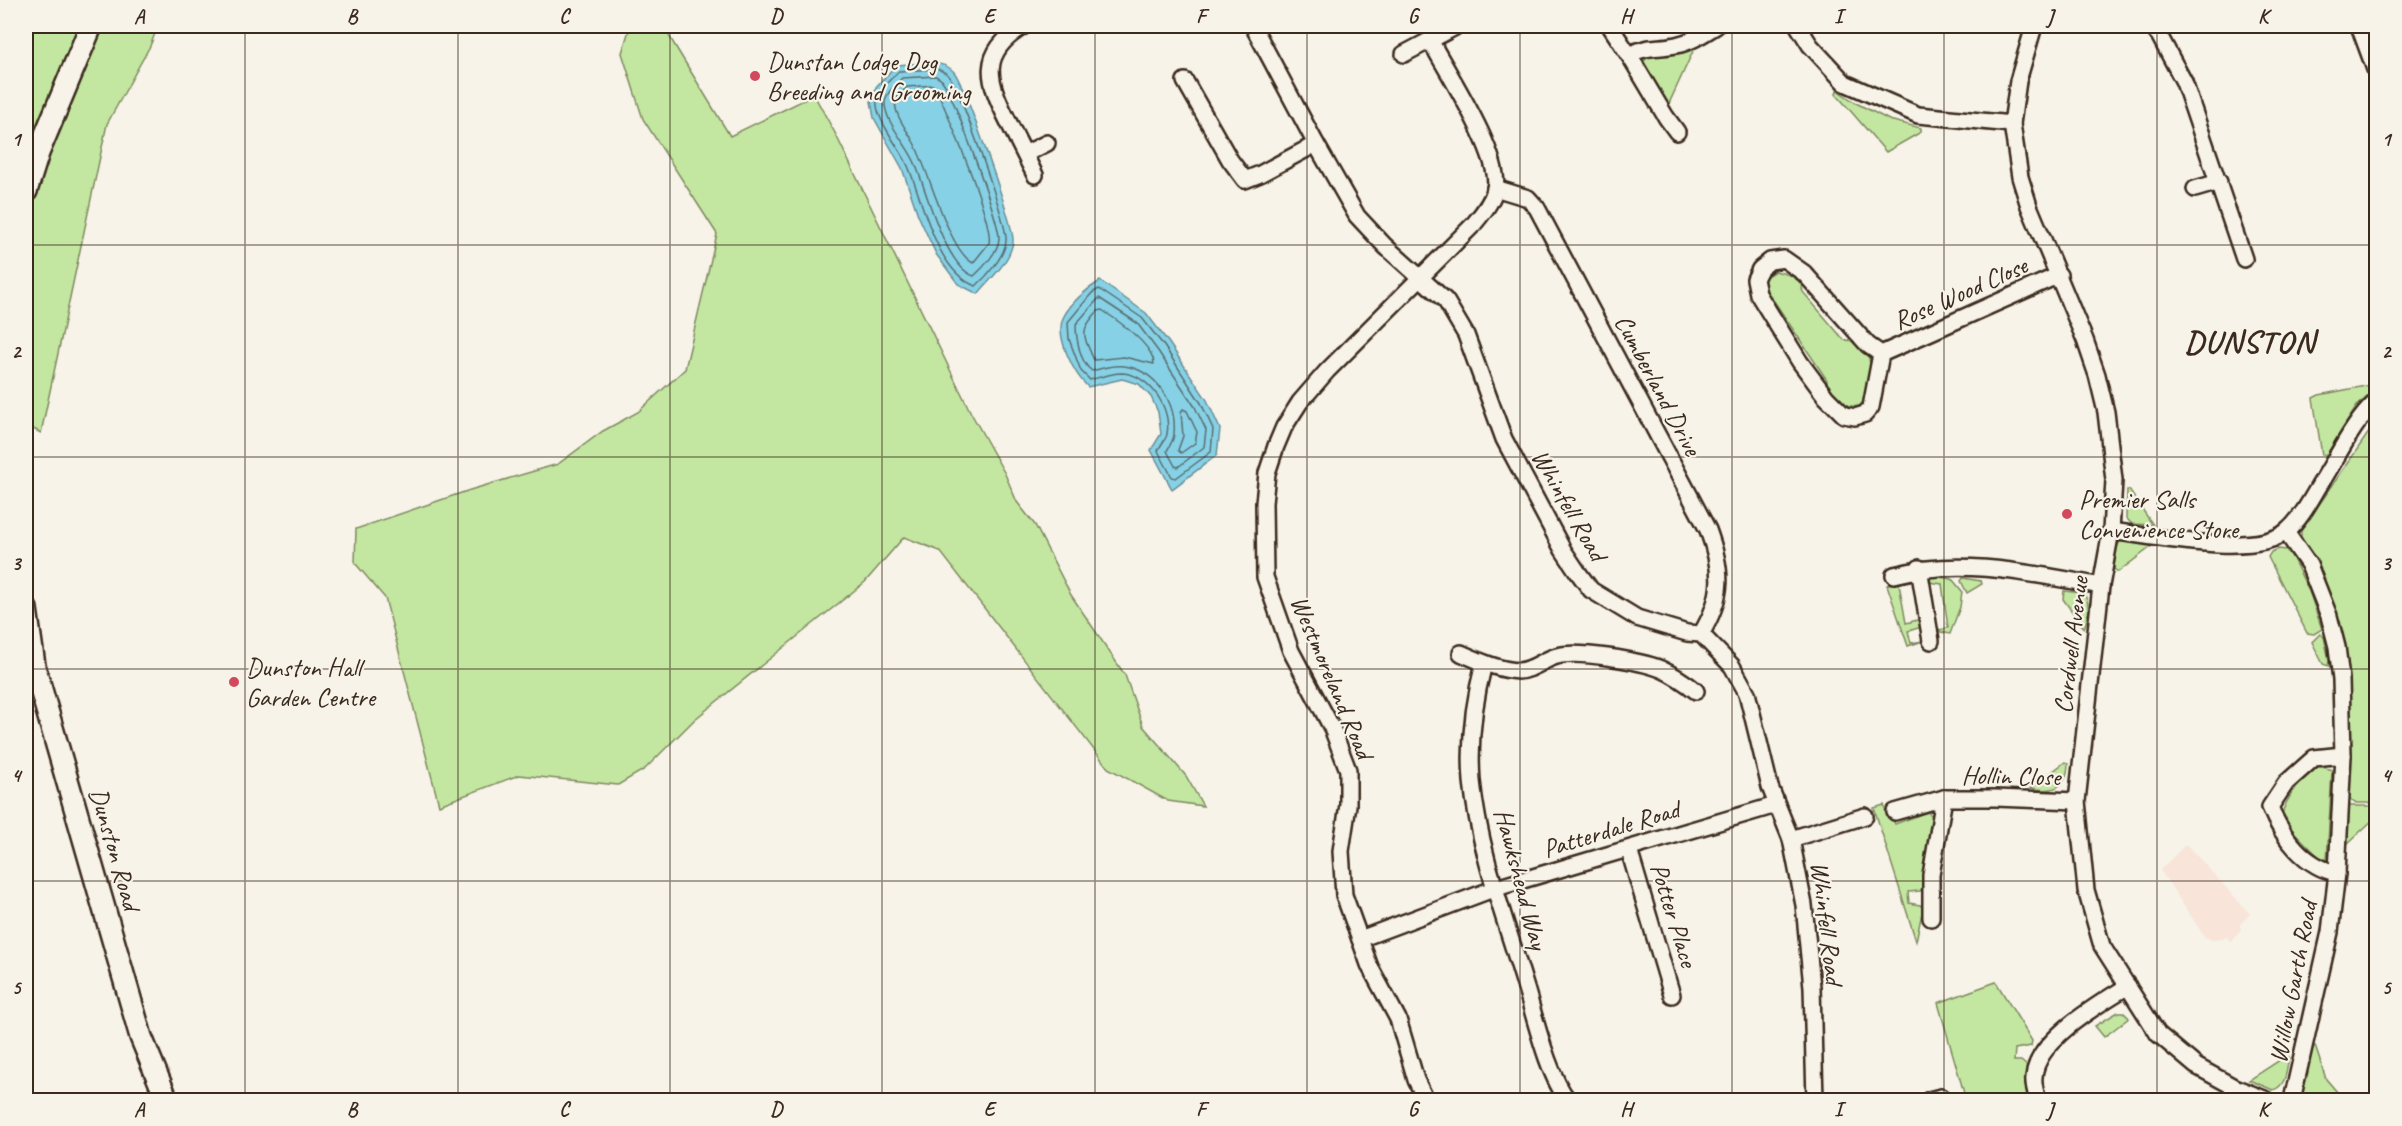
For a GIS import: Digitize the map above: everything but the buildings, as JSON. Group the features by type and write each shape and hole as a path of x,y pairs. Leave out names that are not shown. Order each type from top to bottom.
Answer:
{"main road":[{"path":"26,191 39,153 91,26"},
{"name":"Dunston Road","path":"26,609 26,624 34,665 141,1037 167,1101"}],"street":[{"path":"1024,26 1002,43 993,57 991,71 993,90 1035,176"},
{"name":"Whinfell Road","path":"1253,26 1357,216 1385,246 1446,301 1466,336 1504,439 1563,550 1591,590 1637,618 1687,633 1701,634 1732,666 1747,693 1776,805 1791,839 1804,906 1810,964 1815,1101"},
{"path":"1610,26 1677,132"},
{"path":"1629,55 1642,48 1678,45 1716,26"},
{"path":"1798,26 1810,45 1845,83 1918,115 2012,124"},
{"name":"Cordwell Avenue","path":"2034,26 2018,81 2012,124 2020,177 2029,206 2085,340 2106,412 2114,480 2110,531 2101,586 2077,801 2086,890 2102,946 2158,1034 2196,1066 2234,1087 2267,1101"},
{"path":"2151,26 2159,34 2184,82 2244,259"},
{"path":"2359,26 2376,72"},
{"path":"1404,54 1455,27"},
{"path":"1430,40 1489,150 1495,188"},
{"path":"1185,81 1230,160 1245,180 1316,144"},
{"path":"1025,154 1047,143"},
{"path":"2195,189 2219,182"},
{"name":"Westmoreland Road","path":"1426,1101 1416,1080 1398,1018 1370,966 1344,895 1341,851 1348,805 1348,771 1332,728 1290,651 1265,577 1264,502 1267,473 1276,446 1284,427 1300,402 1473,225 1491,200 1495,188"},
{"name":"Cumberland Drive","path":"1495,188 1528,198 1537,208 1708,530 1716,553 1718,586 1714,613 1701,634"},
{"name":"Rose Wood Close","path":"1784,259 1804,273 1868,345 1881,354 1871,407 1865,414 1854,417 1844,415 1826,397 1800,362 1758,294 1755,279 1760,269 1770,261 1784,259"},
{"name":"Rose Wood Close","path":"1881,354 2059,275"},
{"path":"2110,531 2193,542 2237,545 2261,543 2286,532 2307,505 2348,439 2376,402"},
{"name":"Willow Garth Road","path":"2286,532 2309,565 2329,616 2337,647 2341,679 2343,755 2337,873 2329,941 2292,1101"},
{"path":"1894,575 1919,568 1947,566 1991,568 2101,586"},
{"path":"1919,568 1931,641"},
{"path":"1461,653 1484,663 1521,671 1557,655 1613,658 1659,669 1685,681 1696,691"},
{"name":"Hawkshead Way","path":"1484,663 1475,697 1472,780 1482,840 1554,1076 1568,1101"},
{"name":"Willow Garth Road","path":"2337,873 2322,870 2300,853 2279,828 2270,807 2286,783 2314,759 2343,755"},
{"name":"Hollin Close","path":"1895,812 1944,798 2077,801"},
{"name":"Hollin Close","path":"1931,918 1931,875 1944,798"},
{"name":"Patterdale Road","path":"1360,939 1497,888 1776,805"},
{"path":"1791,839 1865,816"},
{"name":"Potter Place","path":"1629,849 1672,995"},
{"path":"2037,1101 2033,1077 2045,1047 2088,1010 2128,986"}],"shaded area":[{"path":"2186,844 2250,914 2240,924 2241,929 2231,942 2227,937 2212,940 2205,937 2160,870"}],"green space":[{"path":"26,26 86,26 48,115 26,150"},
{"path":"104,26 158,26 150,46 107,124 41,433 26,425 26,224 50,138"},
{"path":"663,26 730,136 814,95 835,133 971,413 1005,474 1017,502 1035,525 1071,595 1125,675 1143,726 1186,776 1203,806 1168,801 1108,768 940,551 904,537 865,582 695,719 645,769 618,785 519,775 439,805 385,598 355,563 356,529 470,490 558,464 603,431 638,412 685,369 717,234 643,119 622,53 629,30"},
{"path":"1694,49 1666,110 1642,65 1650,56 1657,53"},
{"path":"1837,90 1889,120 1921,128 1921,132 1886,152 1836,94"},
{"path":"1775,271 1790,275 1801,283 1803,292 1844,340 1855,341 1867,354 1870,381 1868,395 1863,404 1843,405 1826,388 1827,380 1765,291 1765,277"},
{"path":"2376,384 2376,389 2357,406 2327,454 2322,455 2313,398"},
{"path":"2376,422 2376,803 2355,803 2348,798 2348,698 2301,531"},
{"path":"2127,490 2153,525 2132,524 2126,518"},
{"path":"2122,540 2150,543 2151,547 2118,572 2114,569 2115,557"},
{"path":"2279,549 2286,550 2291,555 2309,591 2322,629 2314,634 2307,633 2268,557 2271,552"},
{"path":"1932,576 1952,579 1962,591 1960,607 1950,634 1936,631 1948,628 1942,584 1929,582 1928,579"},
{"path":"1963,578 1981,581 1982,584 1967,593 1961,581"},
{"path":"1897,580 1907,580 1899,584 1906,623 1921,619 1922,627 1908,631 1911,643 1923,641 1908,646 1887,585"},
{"path":"2064,591 2083,593 2086,597 2088,610 2084,628 2063,599"},
{"path":"2320,634 2324,637 2329,660 2328,666 2323,664 2312,642"},
{"path":"2065,762 2068,764 2065,779 2057,787 2046,790 2031,788"},
{"path":"2319,766 2332,770 2327,860 2324,862 2285,823 2282,815 2296,787"},
{"path":"1884,805 1887,816 1891,815 1895,824 1927,812 1934,817 1924,885 1920,891 1908,892 1909,903 1920,905 1923,908 1916,941 1874,808"},
{"path":"2348,806 2376,806 2376,817 2346,845"},
{"path":"1996,982 2032,1041 2031,1046 2015,1049 2014,1061 2021,1061 2027,1066 2025,1083 2029,1100 1966,1100 1938,1003"},
{"path":"2118,1012 2123,1012 2129,1018 2104,1037 2095,1026"},
{"path":"2315,1046 2326,1079 2344,1100 2307,1100 2303,1098 2302,1089 2312,1047"},
{"path":"2286,1056 2289,1057 2285,1077 2278,1088 2273,1090 2249,1080"}],"water":[{"path":"924,63 944,65 954,72 968,101 988,155 1011,230 1013,241 1008,256 978,294 958,284 936,254 918,215 902,168 874,118 871,101 876,87 896,65"},
{"path":"1100,281 1146,313 1207,400 1220,429 1217,455 1172,489 1151,450 1161,434 1158,412 1151,397 1139,384 1122,379 1088,387 1067,355 1061,326 1063,318 1079,297"}],"place":[{"name":"Dunstan Lodge Dog Breeding and Grooming","path":"755,76"},
{"name":"Premier Salls Convenience Store","path":"2067,514"},
{"name":"Dunston Hall Garden Centre","path":"234,682"}],"district":[{"name":"DUNSTON","path":"2250,341"}]}
